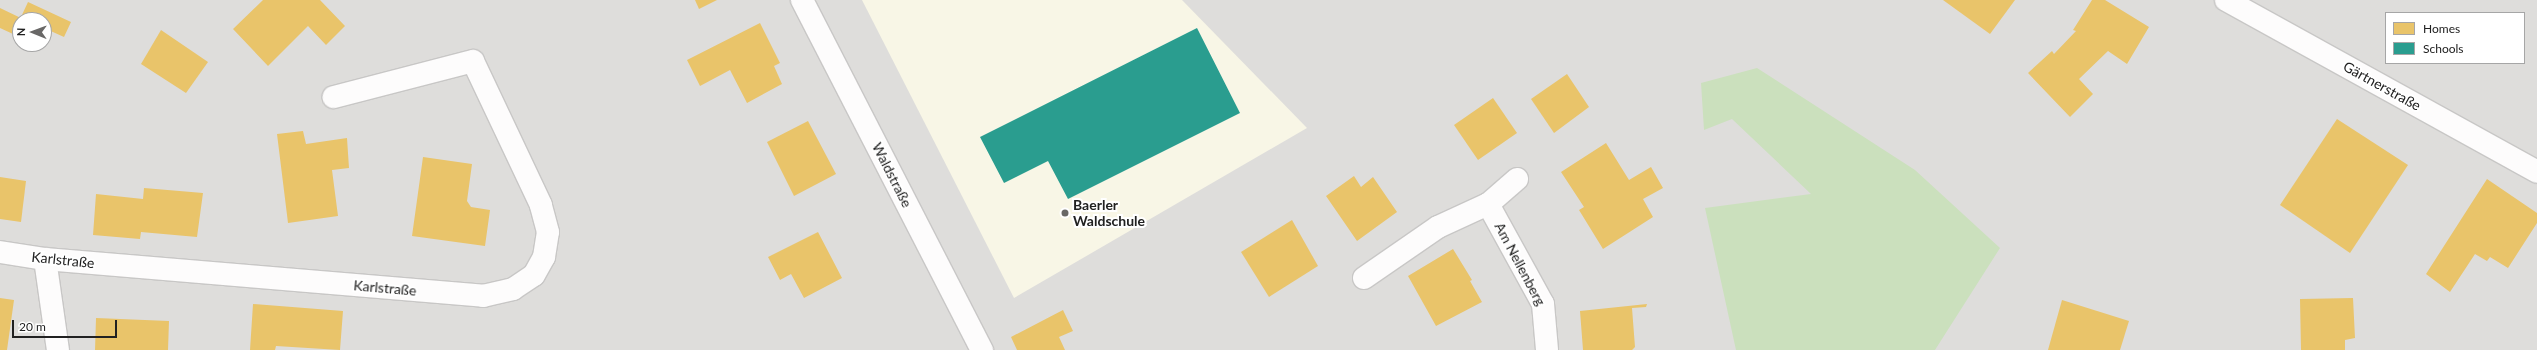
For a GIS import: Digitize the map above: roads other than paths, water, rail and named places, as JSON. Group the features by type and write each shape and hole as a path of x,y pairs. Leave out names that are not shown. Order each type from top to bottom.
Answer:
{"street":[{"name":"Waldstraße","path":"802,0 982,350"},
{"name":"Gärtnerstraße","path":"2226,0 2537,172"},
{"name":"Karlstraße","path":"0,252 45,259 482,296 513,288 534,275 544,257 548,232 541,204 528,173 473,61 334,97"},
{"path":"1364,278 1438,228 1488,204 1518,179"},
{"name":"Am Nellenberg","path":"1488,204 1543,304 1547,350"},
{"path":"45,259 58,350"}],"place":[{"name":"Baerler Waldschule","path":"1065,213"}]}
